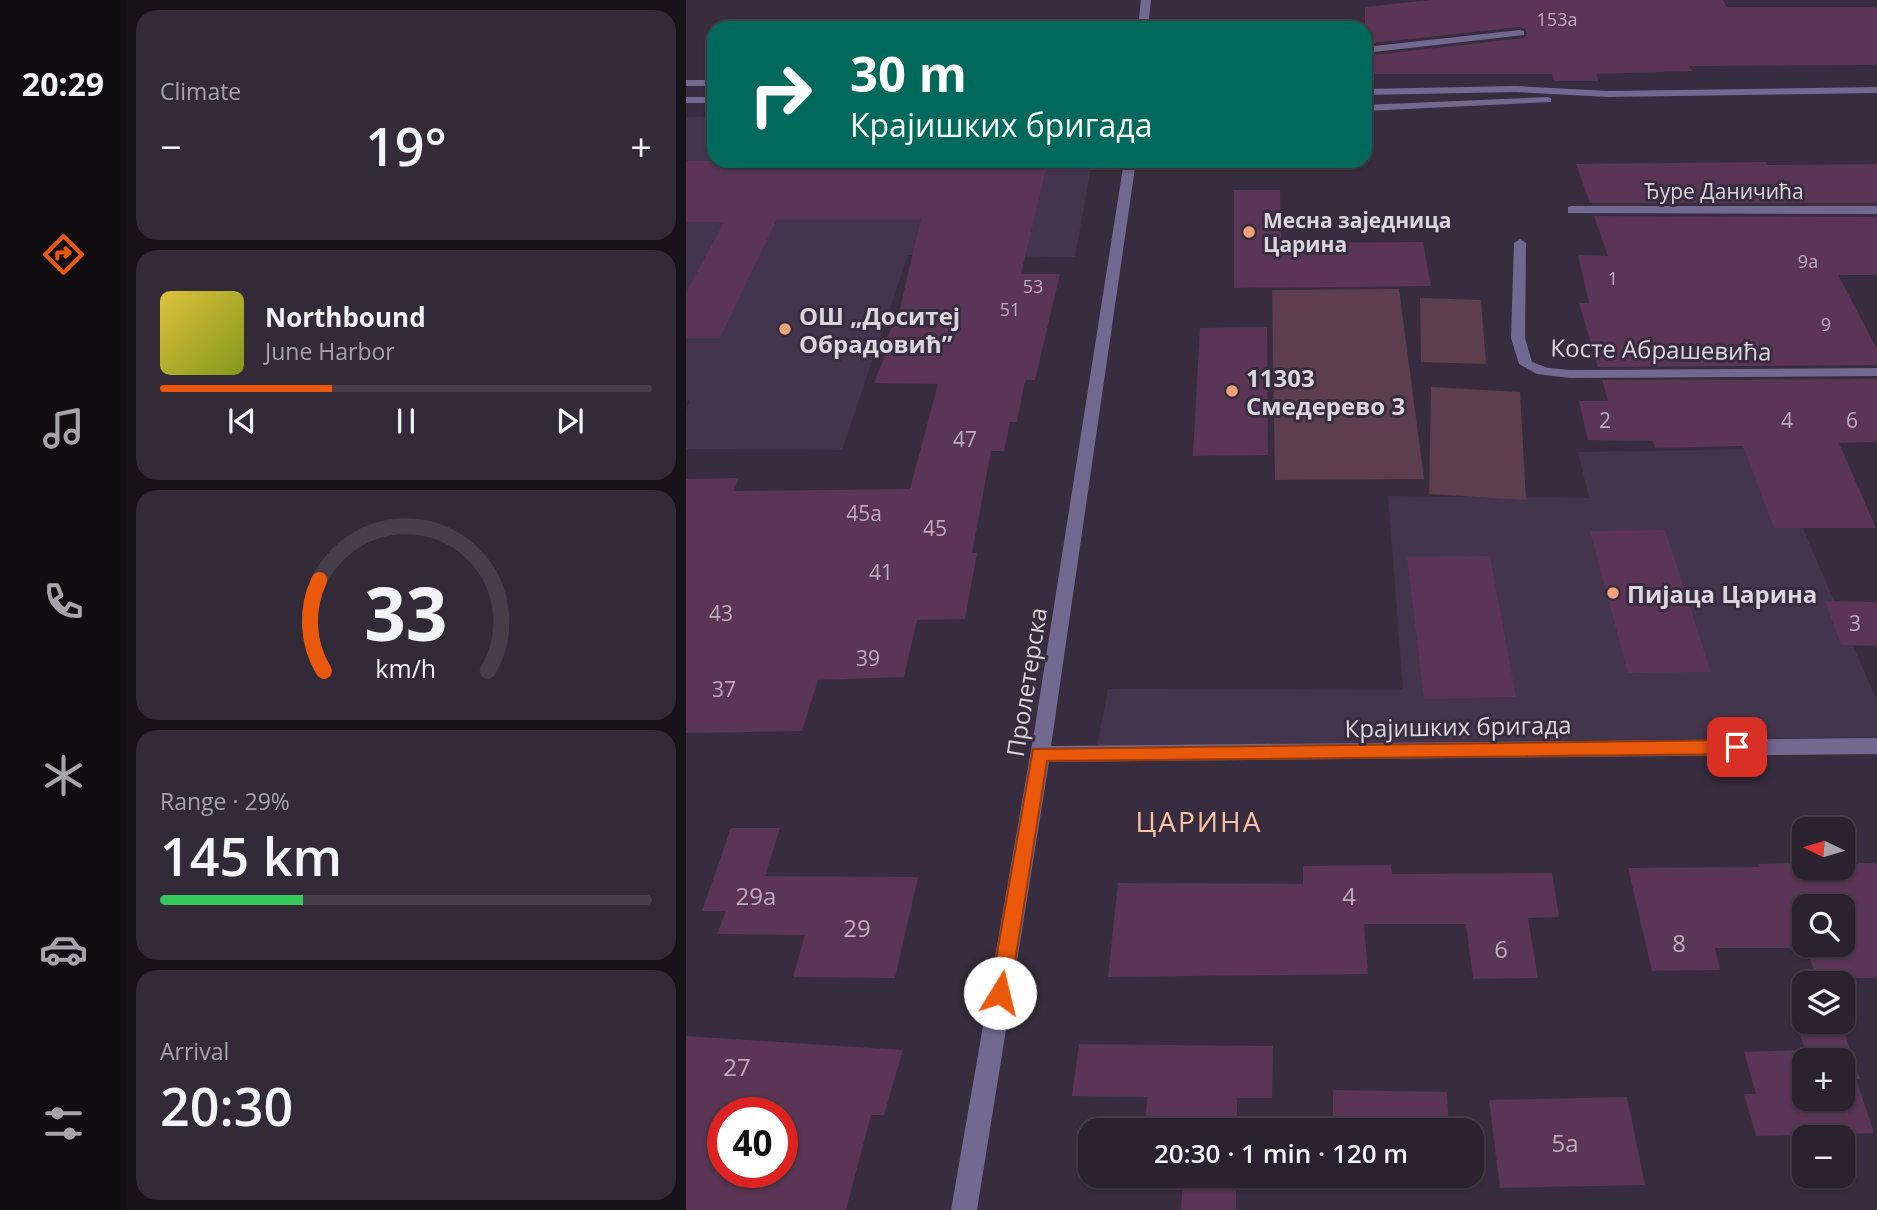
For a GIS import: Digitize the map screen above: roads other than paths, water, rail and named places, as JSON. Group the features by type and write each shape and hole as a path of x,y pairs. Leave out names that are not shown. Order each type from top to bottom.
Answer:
{"street":[{"path":"1144,21 1146,0"},
{"path":"1372,49 1520,33"},
{"path":"686,83 707,83"},
{"path":"1372,92 1516,89 1608,93 1877,90"},
{"path":"1372,108 1453,105 1608,93"},
{"path":"686,100 707,100"},
{"name":"Пролетерска","path":"964,1210 1040,754 1129,168"},
{"name":"Ђуре Даничића","path":"1572,210 1877,210"},
{"name":"Косте Абрашевића","path":"1520,243 1518,338 1526,364 1537,370 1550,374 1877,372"},
{"name":"Крајишких бригада","path":"1040,754 1877,746"}],"place":[{"name":"Месна заједница Царина","path":"1249,232"},
{"name":"ОШ „Доситеј Обрадовић”","path":"785,329"},
{"name":"11303 Смедерево 3","path":"1232,391"},
{"name":"Пијаца Царина","path":"1613,593"}],"district":[{"name":"ЦАРИНА","path":"1199,821"}]}
